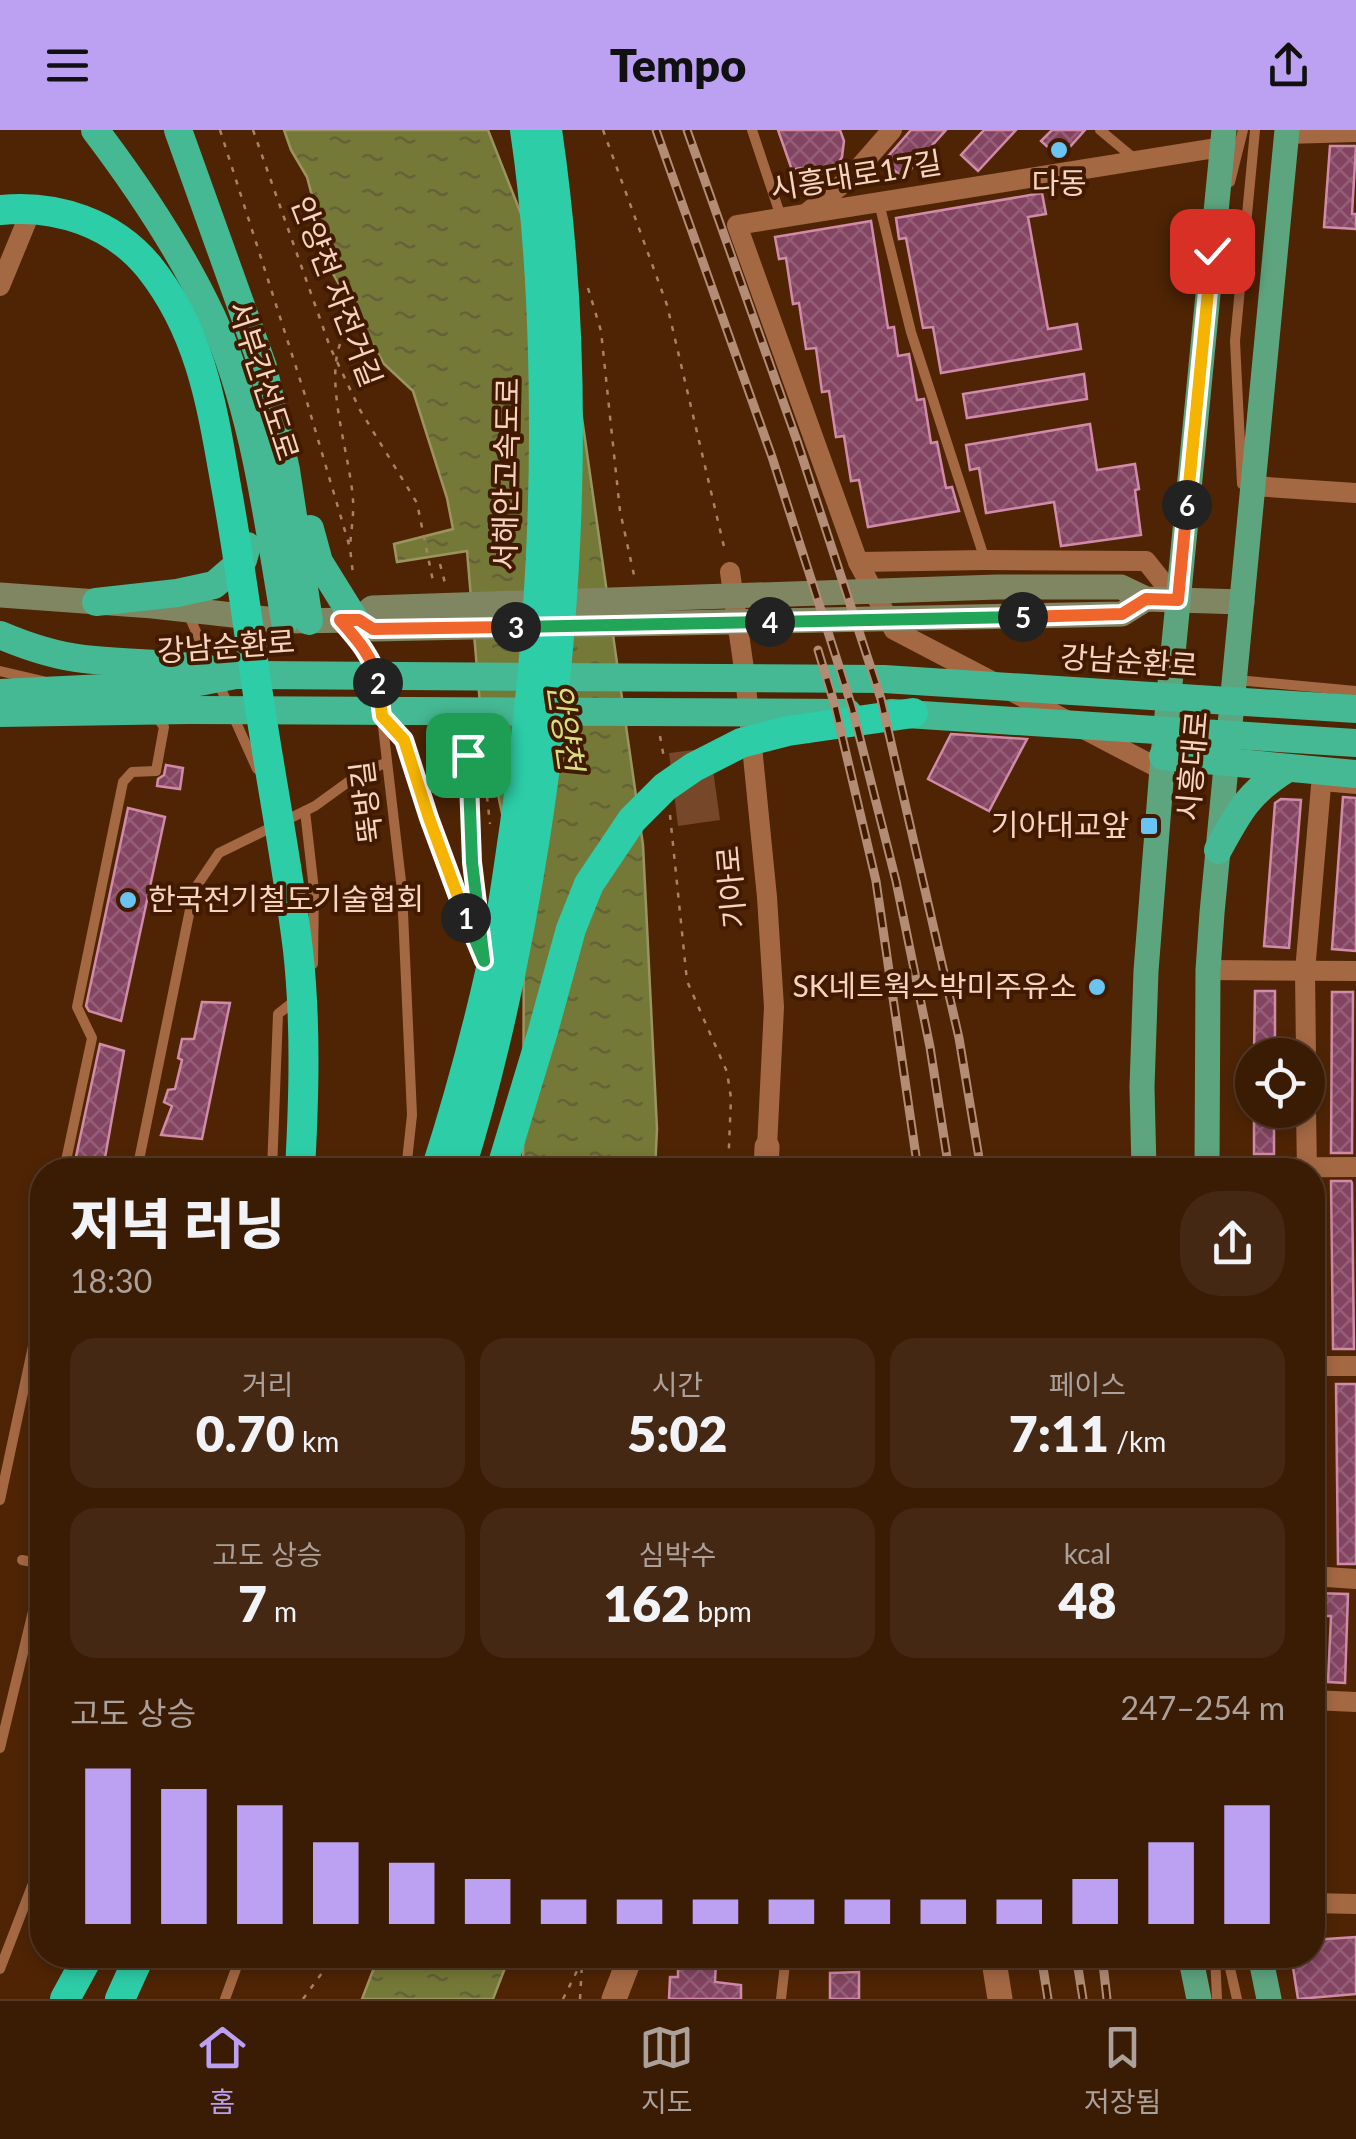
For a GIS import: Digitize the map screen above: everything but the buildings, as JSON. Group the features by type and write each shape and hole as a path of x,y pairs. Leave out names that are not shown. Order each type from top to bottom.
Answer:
{"highway":[{"name":"서부간선도로","path":"95,130 146,202 213,318 273,470"},
{"name":"서부간선도로","path":"178,130 262,367 296,621"},
{"name":"서해안고속도로","path":"440,1158 491,970 526,749 544,476 544,368 525,130"},
{"name":"서해안고속도로","path":"464,1158 512,977 558,660 568,473 566,366 562,260 547,130"},
{"path":"14,214 52,210 86,220 131,248 177,310 194,344 210,392 298,953 304,1044 300,1158"},
{"path":"96,602 214,585 242,560 273,470"},
{"path":"273,470 311,532 319,562 360,620"},
{"path":"0,635 81,658 184,665 236,674"},
{"name":"강남순환로","path":"0,692 188,684 236,674 884,679 1356,709"},
{"name":"강남순환로","path":"0,713 913,713 1356,743"},
{"path":"505,1158 571,929 588,884 632,820 694,767 741,743 788,731 913,713"},
{"path":"1166,719 1356,733"},
{"path":"1162,763 1226,762 1356,774"},
{"path":"1218,850 1240,808 1288,768"},
{"path":"62,1999 72,1968"},
{"path":"62,1999 80,1968"}],"main road":[{"name":"시흥대로","path":"1207,1158 1208,970 1286,132"},
{"name":"시흥대로","path":"1144,1158 1146,970 1162,763 1223,138"},
{"path":"360,620 997,587 1121,587 1146,599 1242,602"},
{"path":"0,595 296,621 998,618 1122,614 1146,599"},
{"path":"1193,1968 1199,1999"},
{"path":"1263,1968 1269,1999"}],"street":[{"path":"806,214 850,178 892,130"},
{"path":"1286,132 1356,132"},
{"name":"시흥대로17길","path":"737,225 1136,161 1223,138"},
{"path":"0,286 14,214"},
{"name":"시흥대로","path":"737,225 858,562 894,630 1162,763"},
{"path":"1253,486 1356,492"},
{"path":"858,562 1146,561 1178,600"},
{"name":"기아로","path":"730,572 767,896 774,1007 767,1158"},
{"path":"1306,1038 1305,971 1320,786"},
{"path":"1208,970 1356,971"},
{"path":"1306,1128 1307,1158"},
{"path":"1325,1168 1356,1167"},
{"path":"1325,1366 1356,1366"},
{"path":"1325,1577 1356,1579"},
{"path":"1325,1701 1356,1702"},
{"path":"1325,1903 1356,1904"},
{"path":"614,1999 626,1968"},
{"path":"995,1968 1000,1999"}],"lane":[{"path":"752,130 781,218"},
{"path":"1100,130 1136,161"},
{"path":"1212,251 1243,130"},
{"path":"1246,555 1234,341 1255,130"},
{"path":"880,203 911,332 985,560"},
{"path":"186,610 257,768 259,783"},
{"name":"뚝방길","path":"360,620 360,643 377,674 402,890 412,1115 407,1158"},
{"path":"0,671 137,702 155,713 164,727 156,770 132,772 123,782 76,1007 92,1038 67,1158"},
{"path":"1234,680 1356,691"},
{"path":"140,1158 194,890 219,853 256,830 304,811 355,777 387,762"},
{"path":"1320,786 1356,789"},
{"path":"272,1158 278,1014 312,987 314,890 304,811"},
{"path":"0,1500 30,1360"},
{"path":"22,1560 30,1562"},
{"path":"0,1748 30,1624"},
{"path":"0,1969 30,1891"},
{"path":"225,1999 237,1968"},
{"path":"781,1999 785,1968"},
{"path":"1215,1968 1216,1999"},
{"path":"1230,1968 1237,1999"}],"path":[{"path":"220,130 350,548 354,584"},
{"name":"안양천 자전거길","path":"254,130 336,358 360,410 417,503 434,584"},
{"path":"603,130 667,305 730,572"},
{"path":"340,344 336,358 338,404 354,501 350,548"},
{"path":"382,716 404,740 477,944"},
{"path":"467,738 472,862 479,909"},
{"path":"727,1072 731,1098 728,1158"},
{"path":"303,1999 326,1968"},
{"path":"563,1999 579,1968"},
{"path":"580,1999 582,1968"}],"shaded area":[{"path":"710,748 720,820 678,826 669,753"}],"water":[{"name":"안양천","path":"284,130 488,130 534,247 574,362 643,845 656,1158 523,1158 524,915 481,716 467,551 397,562 394,544 453,529 447,498 413,391 384,364 332,272 307,177"},
{"path":"374,1968 505,1968 493,1999 362,1999"}],"railway":[{"path":"656,130 772,457 852,707 896,881 930,1047 947,1158"},
{"path":"687,130 797,441 881,699 959,1038 979,1158"},
{"path":"818,650 876,881 916,1158"},
{"path":"1043,1968 1048,1999"},
{"path":"1078,1968 1083,1999"},
{"path":"1103,1968 1107,1999"}],"place":[{"name":"다동","path":"1059,150"},
{"name":"기아대교앞","path":"1149,826"},
{"name":"한국전기철도기술협회","path":"128,900"},
{"name":"SK네트웍스박미주유소","path":"1097,987"}],"route":[{"path":"468,755 472,862 484,961 429,818 404,740 382,716 377,674 360,643 340,620 359,620 373,629 998,618 1122,614 1146,599 1178,600 1212,251"}]}
